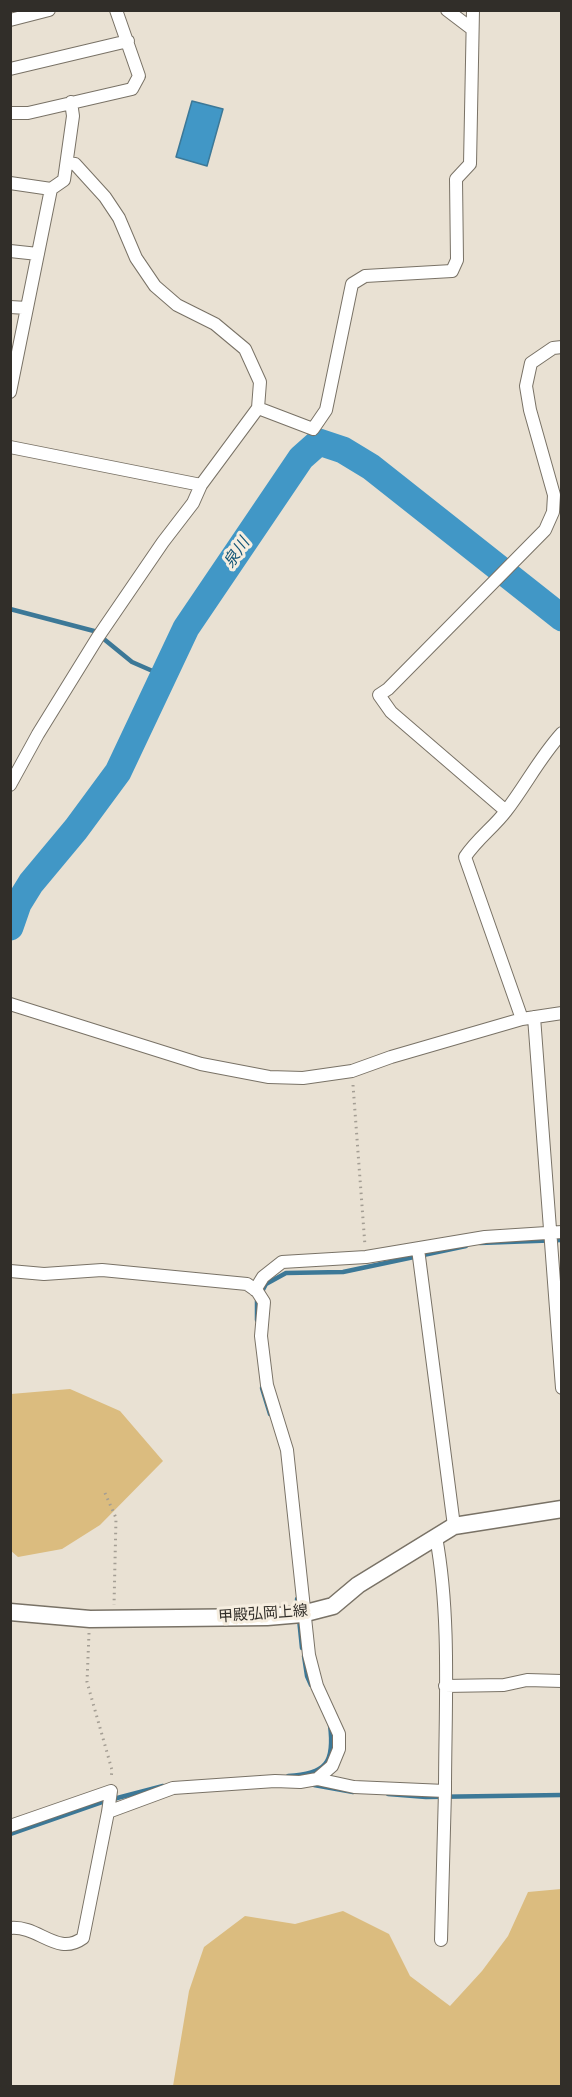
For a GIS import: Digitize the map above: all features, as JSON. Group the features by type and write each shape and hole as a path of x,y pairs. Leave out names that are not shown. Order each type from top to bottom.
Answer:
{"main road":[{"name":"甲殿弘岡上線","path":"10,1612 90,1619 267,1617 299,1614 333,1606 358,1585 454,1526 561,1509"}],"street":[{"path":"10,20 49,10"},
{"path":"10,112 28,113 132,89 139,76 116,10"},
{"path":"447,10 472,29"},
{"path":"258,408 313,429 326,410 352,284 364,276 452,271 457,260 456,179 470,164 473,10"},
{"path":"10,69 128,41"},
{"path":"10,183 51,189 64,180 73,116 70,102"},
{"path":"10,785 38,734 100,634 163,542 193,503 201,485 258,408 260,382 245,349 215,324 177,304 155,286 136,258 119,218 105,197 75,164 67,163"},
{"path":"10,392 51,189"},
{"path":"10,250 38,254"},
{"path":"10,306 27,308"},
{"path":"506,811 391,712 379,695 388,689 545,530 554,513 554,495 530,410 526,386 531,363 553,348 561,347"},
{"path":"10,447 201,485"},
{"path":"561,733 506,811 465,857 528,1018 556,1232 550,1247 561,1388"},
{"path":"10,1004 213,1066 269,1077 303,1078 352,1071 392,1057 528,1018 561,1013"},
{"path":"258,1293 263,1277 282,1262 418,1252 485,1237 556,1232"},
{"path":"418,1252 454,1526"},
{"path":"10,1271 44,1274 102,1270 247,1284 258,1293 264,1302 261,1336 267,1385 287,1450 299,1614 317,1686 339,1734 339,1749 332,1766 317,1779"},
{"path":"436,1537 444,1612 445,1686 445,1805 441,1940"},
{"path":"445,1686 504,1685 527,1680 561,1681"},
{"path":"10,1826 173,1788 275,1781 300,1782 317,1779 354,1787 445,1791"},
{"path":"10,1928 22,1927 62,1945 74,1945 83,1938 110,1802"}],"path":[{"path":"352,1071 366,1257"},
{"path":"105,1493 116,1518 114,1619"},
{"path":"90,1619 87,1682 112,1770 110,1802"}],"shaded area":[{"path":"70,1389 120,1411 163,1461 100,1525 62,1549 18,1557 10,1550 11,1394"},
{"path":"561,1889 561,2086 173,2086 189,1991 204,1947 245,1916 295,1924 343,1911 389,1934 410,1976 450,2006 482,1971 508,1936 528,1892"}],"water":[{"path":"192,101 223,109 207,166 176,157"}],"waterway":[{"name":"泉川","path":"10,927 18,904 31,883 76,829 118,772 186,628 301,458 319,442 343,450 371,467 562,618"},
{"path":"10,609 94,631 132,662 164,676"},
{"path":"480,1243 562,1240"},
{"path":"257,1320 257,1301 266,1284 286,1273 343,1272 466,1246"},
{"path":"262,1388 270,1414"},
{"path":"297,1599 302,1648"},
{"path":"304,1656 311,1685"},
{"path":"288,1776 311,1773 325,1764 331,1749 330,1725"},
{"path":"314,1785 353,1792"},
{"path":"10,1834 102,1802 163,1786"},
{"path":"388,1794 426,1797 562,1795"}]}
